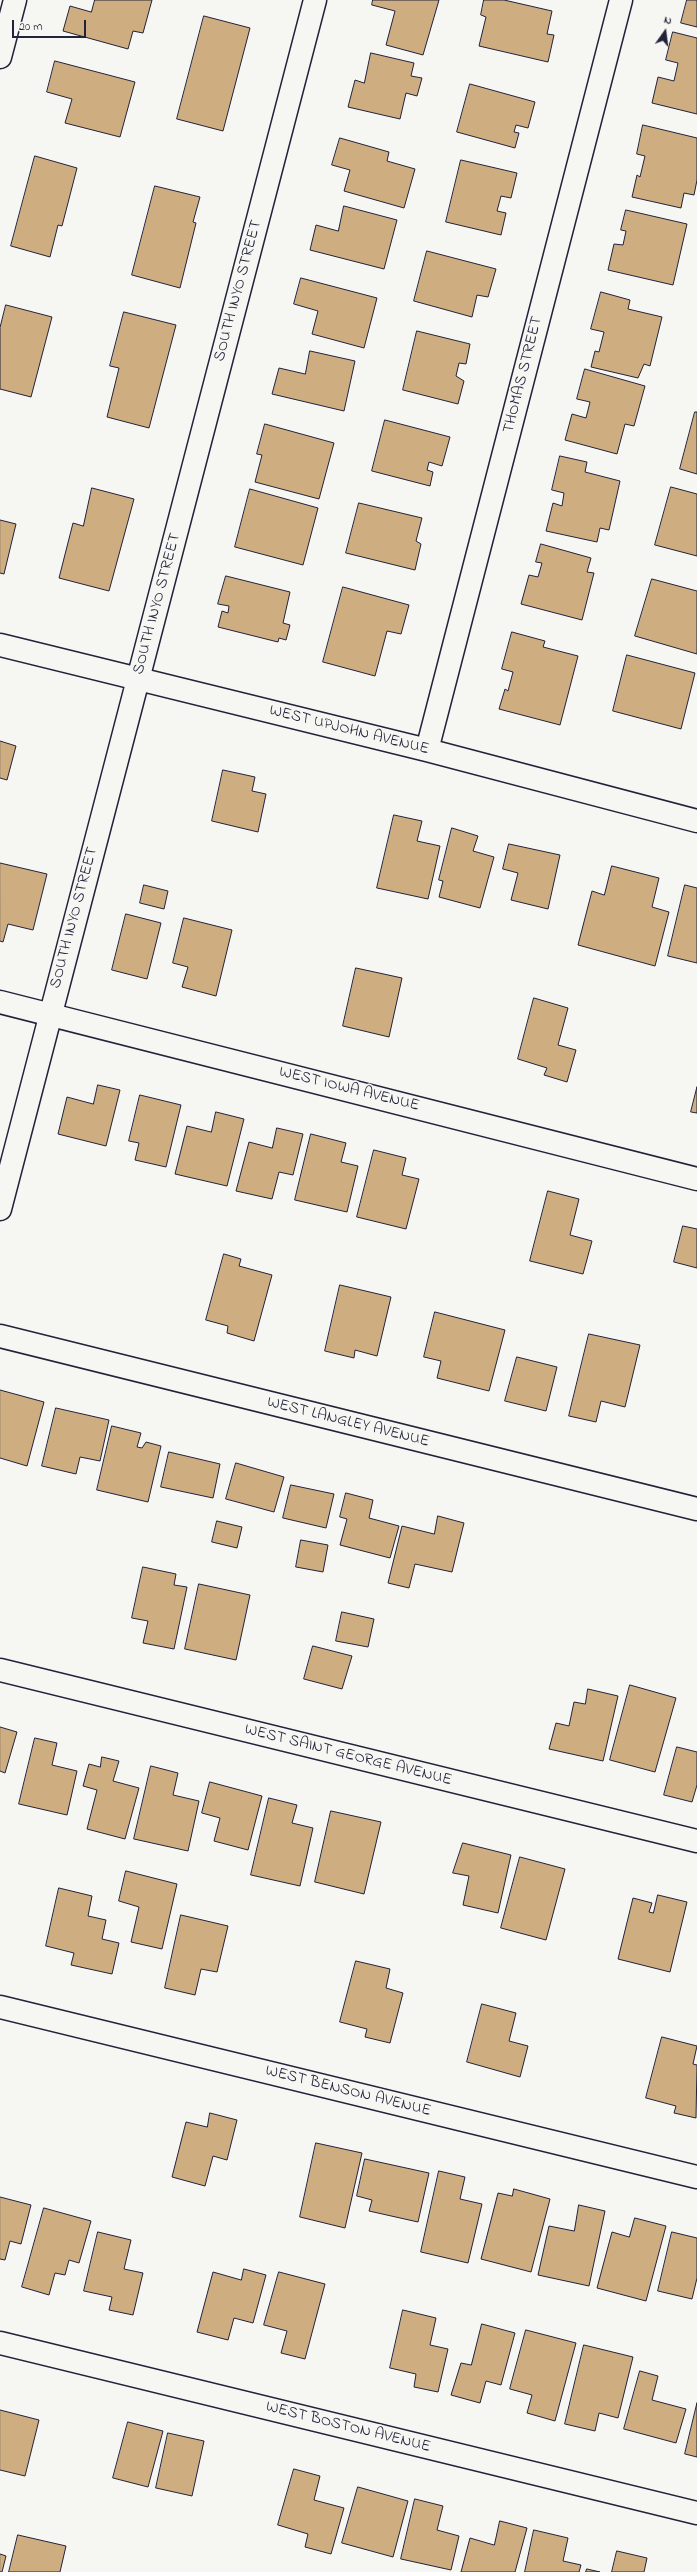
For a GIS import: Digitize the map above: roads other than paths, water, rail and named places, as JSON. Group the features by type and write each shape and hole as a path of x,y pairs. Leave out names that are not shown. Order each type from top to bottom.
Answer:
{"street":[{"path":"0,57 15,0"},
{"name":"SOUTH INYO STREET","path":"0,1209 49,1014 138,680 315,0"},
{"name":"THOMAS STREET","path":"427,750 621,0"},
{"name":"WEST UPJOHN AVENUE","path":"0,645 427,750 697,821"},
{"name":"WEST IOWA AVENUE","path":"0,1002 697,1179"},
{"name":"WEST LANGLEY AVENUE","path":"0,1336 697,1509"},
{"name":"WEST SAINT GEORGE AVENUE","path":"0,1670 697,1842"},
{"name":"WEST BENSON AVENUE","path":"0,2007 697,2177"},
{"name":"WEST BOSTON AVENUE","path":"0,2343 697,2513"}]}
